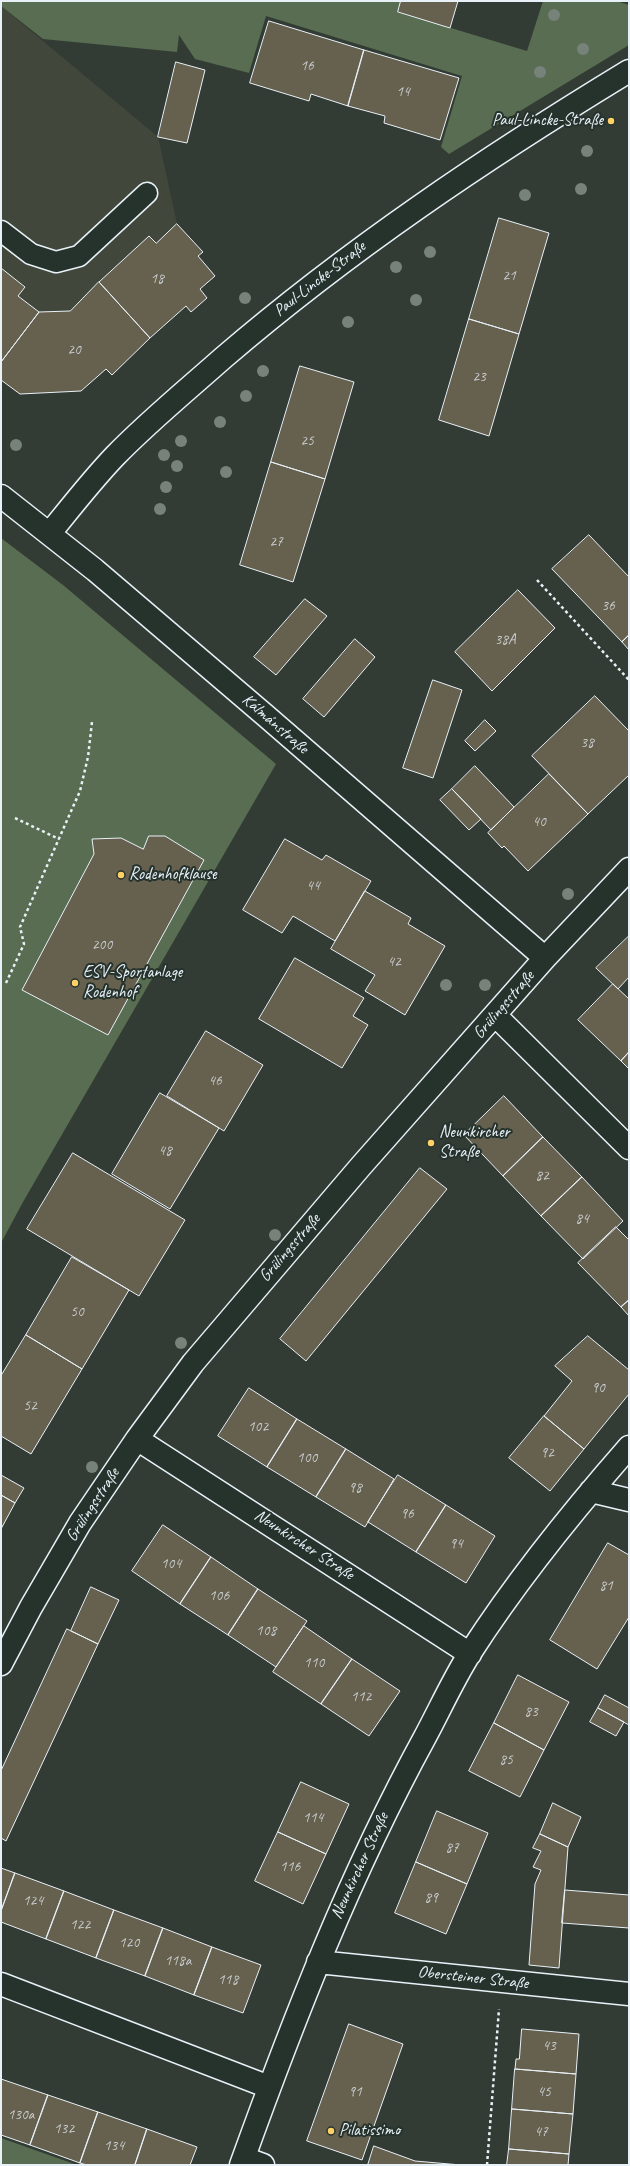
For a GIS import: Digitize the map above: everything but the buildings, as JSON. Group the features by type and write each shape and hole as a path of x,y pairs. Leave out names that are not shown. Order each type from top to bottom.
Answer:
{"street":[{"name":"Paul-Lincke-Straße","path":"50,533 114,456 167,406 272,316 368,241 452,182 629,71"},
{"name":"Kálmánstraße","path":"1,496 50,533 266,716 545,958"},
{"name":"Grülingsstraße","path":"1,1664 31,1607 80,1523 137,1439 194,1363 360,1166 545,958 629,869"},
{"path":"495,1015 629,1148"},
{"name":"Neunkircher Straße","path":"137,1439 470,1654"},
{"name":"Neunkircher Straße","path":"249,2163 269,2087 318,1962 339,1911 393,1796 470,1654 537,1560 591,1491 629,1447"},
{"path":"591,1491 629,1500"},
{"name":"Obersteiner Straße","path":"318,1962 629,1994"},
{"path":"1,1984 269,2087"}],"lane":[{"path":"1,231 31,254 56,262 79,256 147,192"}],"path":[{"path":"537,580 629,680"},
{"path":"6,983 24,944 20,927 80,791 88,757 92,722"},
{"path":"15,818 59,839"},
{"path":"487,2165 501,1981"}],"shaded area":[{"path":"1,6 158,137 177,224 156,243 149,236 70,311 39,312 18,296 25,286 1,268"}],"green space":[{"path":"1,1 401,1 398,12 527,51 543,1 616,1 629,5 629,45 449,154 441,147 462,76 266,16 249,73 195,59 179,35 177,52 43,39 1,6"},
{"name":"ESV-Sportanlage Rodenhof","path":"1,538 63,585 276,764 23,1202 1,1243"},
{"path":"1,2138 77,2165 1,2165"}],"place":[{"name":"Paul-Lincke-Straße","path":"611,121"},
{"name":"Rodenhofklause","path":"121,875"},
{"name":"ESV-Sportanlage Rodenhof","path":"75,983"},
{"name":"Neunkircher Straße","path":"431,1143"},
{"name":"Pilatissimo","path":"331,2131"}]}
